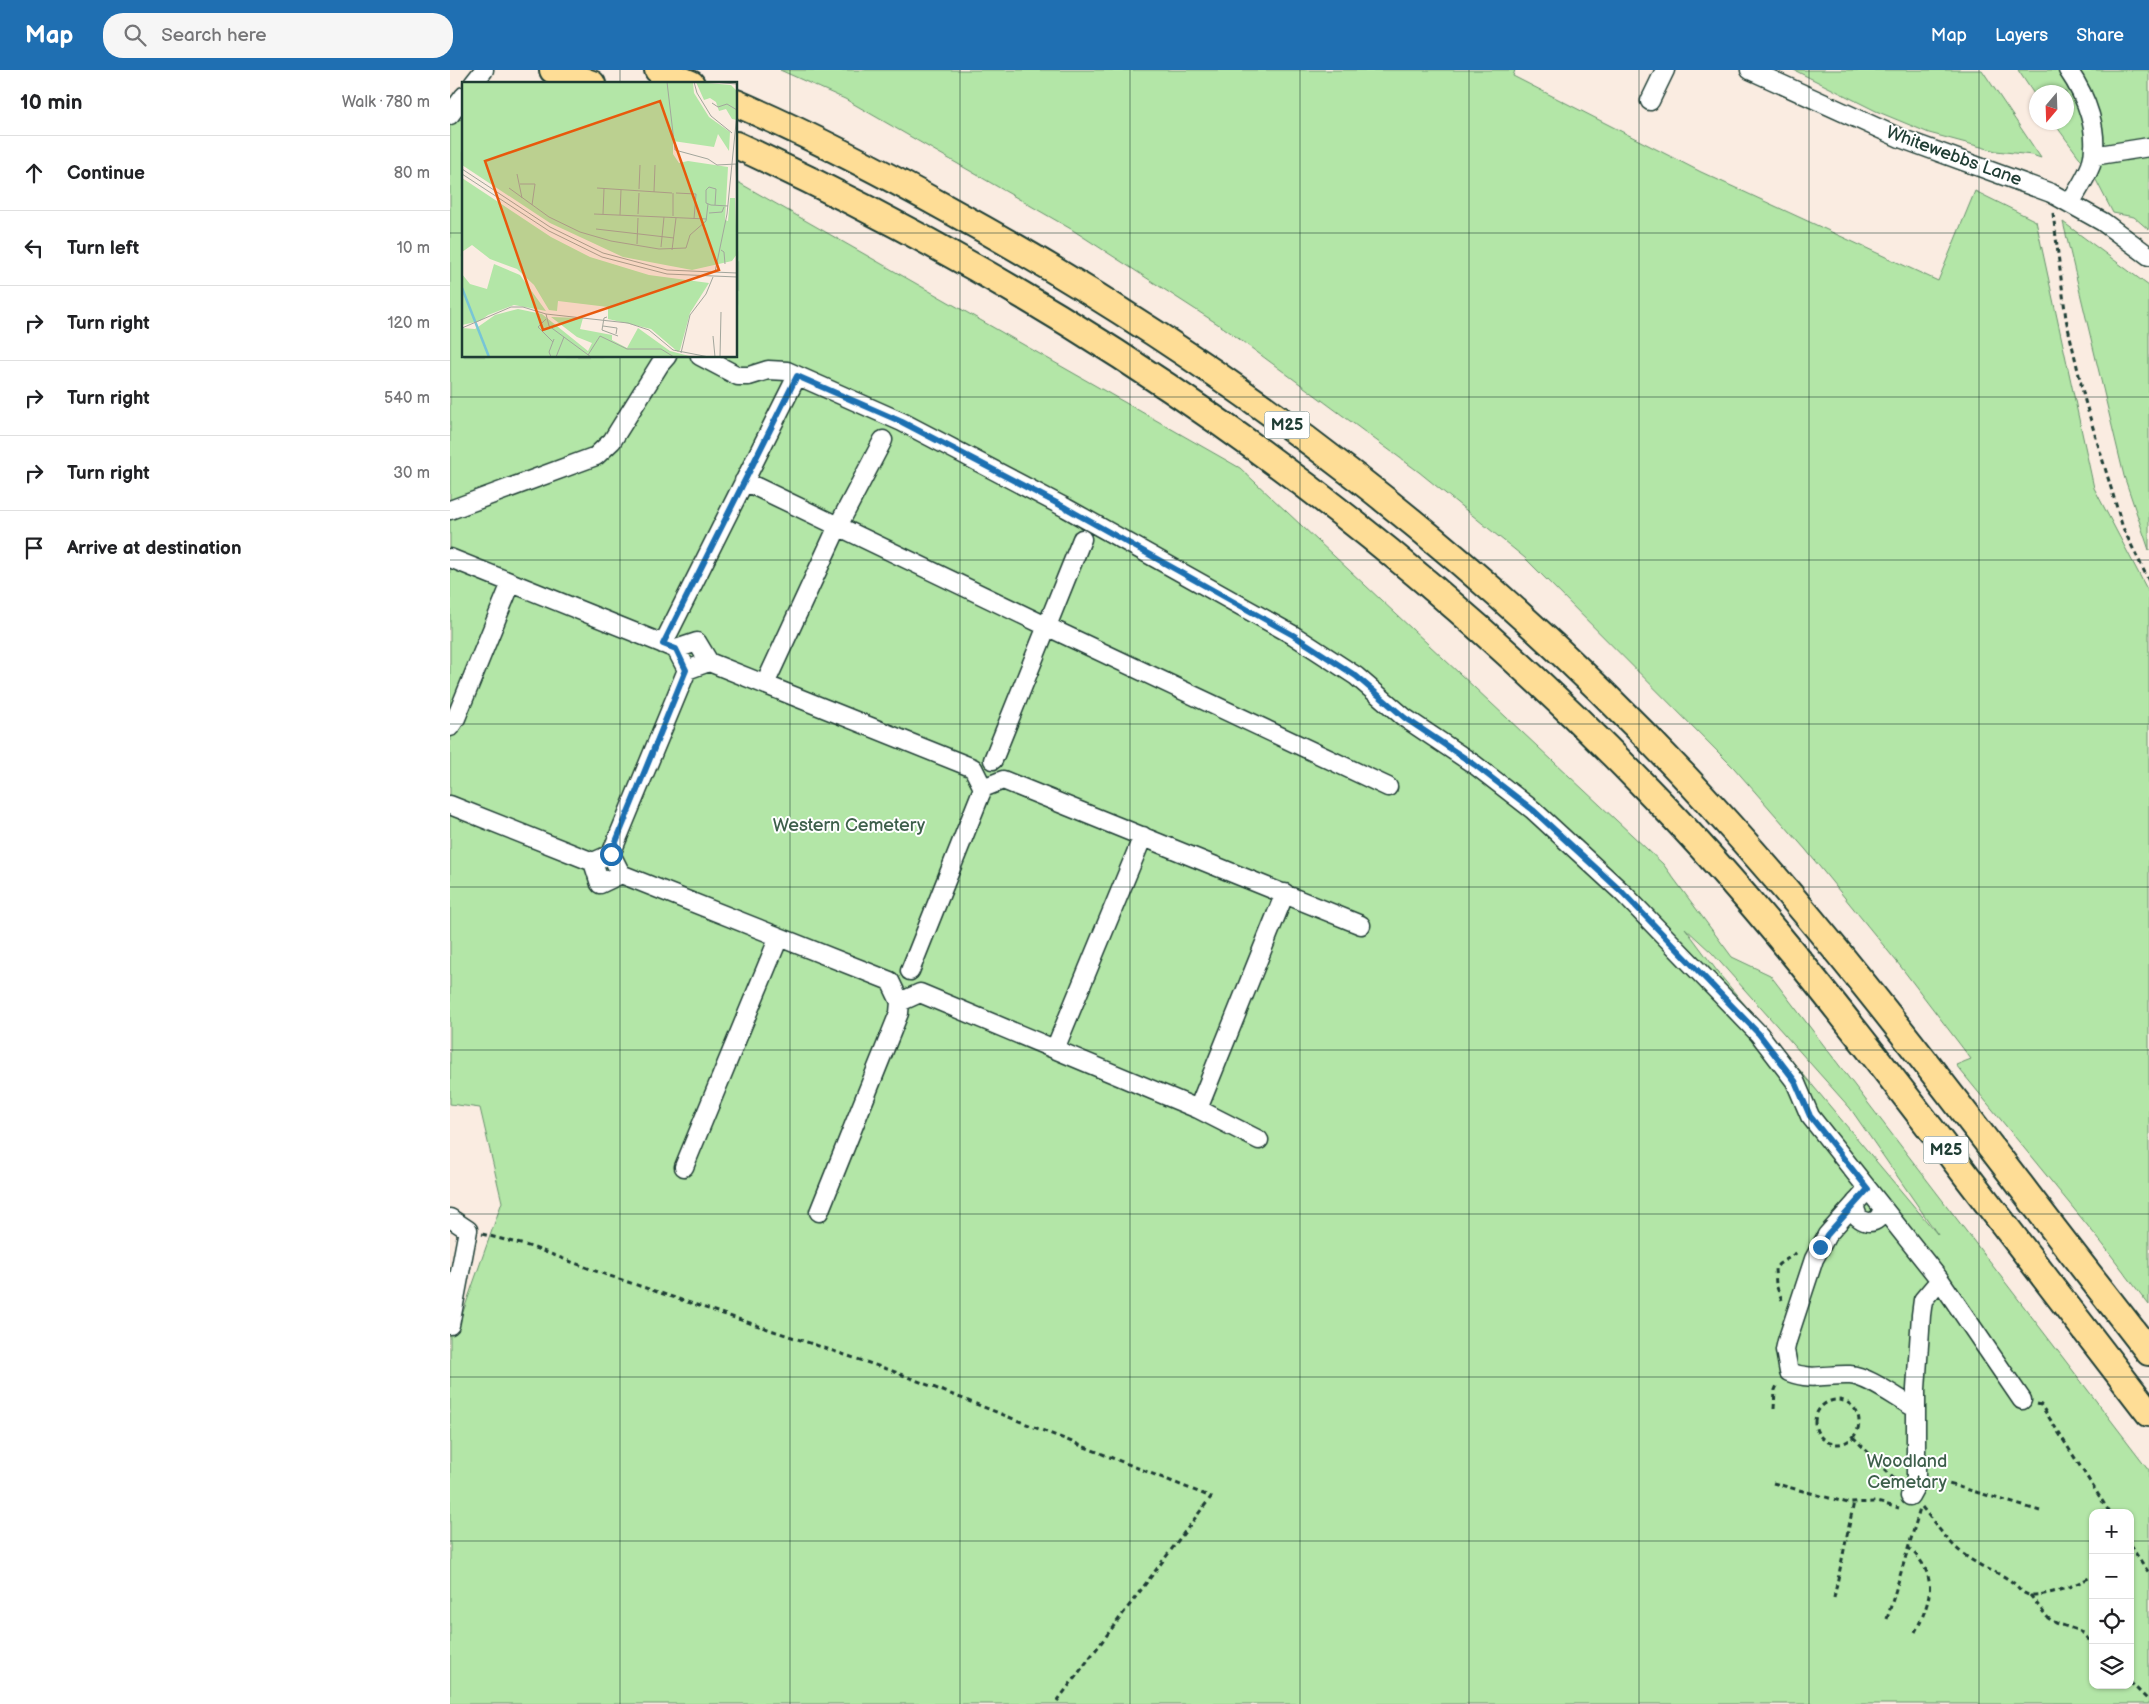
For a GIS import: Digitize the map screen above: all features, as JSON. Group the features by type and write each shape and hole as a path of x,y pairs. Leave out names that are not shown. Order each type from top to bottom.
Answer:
{"highway":[{"path":"553,70 586,82"},
{"path":"658,70 686,82"},
{"name":"M25","path":"738,104 912,189 1031,255 1138,321 1202,364 1312,443 1374,490 1477,576 1618,708 1705,798 1769,870 1844,958 2149,1352"},
{"name":"M25","path":"738,146 843,196 956,255 1129,359 1240,436 1295,477 1452,603 1552,695 1648,790 1770,927 1882,1065 2149,1413"}],"street":[{"path":"475,82 484,70"},
{"path":"1650,101 1665,70"},
{"name":"Whitewebbs Lane","path":"1750,70 1900,138 2071,202 2103,222 2149,256"},
{"path":"2068,70 2081,90 2089,113 2093,156 2084,179 2071,202"},
{"path":"450,115 462,99"},
{"path":"2093,156 2149,147"},
{"path":"450,510 596,456 612,440 666,358"},
{"path":"704,358 738,376 749,376 776,369 797,376 902,422 1066,508 1293,635 1356,676 1405,718 1475,765 1533,810 1623,893 1759,1034 1795,1081 1810,1116 1940,1280 2022,1400"},
{"path":"669,647 744,481 797,376"},
{"path":"765,684 838,526 883,440"},
{"path":"744,481 1388,787"},
{"path":"973,768 993,760 1082,539"},
{"path":"450,558 669,647 686,670"},
{"path":"450,727 456,718 511,583"},
{"path":"669,647 698,642 709,662 973,768 983,788"},
{"path":"450,805 593,862 611,854 686,670 709,662"},
{"path":"993,760 1003,780 1361,925"},
{"path":"890,981 910,972 983,788 1003,780"},
{"path":"1055,1049 1143,836"},
{"path":"611,854 621,874 890,981 900,1002 899,1013 819,1212"},
{"path":"593,862 600,884 621,874"},
{"path":"1198,1109 1285,893"},
{"path":"684,1167 778,937"},
{"path":"910,972 920,993 1198,1109 1259,1140"},
{"path":"900,1002 920,993"},
{"path":"1868,1189 1827,1235 1814,1259 1787,1340 1786,1350 1789,1372 1807,1378 1850,1375 1861,1378 1915,1408"},
{"path":"1856,1202 1855,1209 1858,1217 1866,1222 1876,1221 1881,1217 1882,1207"},
{"path":"450,1218 468,1230 450,1325"},
{"path":"1911,1506 1916,1485 1917,1429 1915,1408 1923,1300 1940,1280"}],"path":[{"path":"2051,193 2066,319 2085,401 2123,528 2149,580"},
{"path":"468,1230 532,1247 601,1273 890,1370 1211,1497 1055,1704"},
{"path":"1774,1409 1775,1390 1783,1376 1789,1372"},
{"path":"1840,1400 1852,1406 1856,1412 1859,1425 1853,1437 1841,1444 1834,1444 1822,1438 1818,1433 1815,1420 1821,1407 1826,1403 1840,1400"},
{"path":"2022,1400 2041,1405 2107,1509"},
{"path":"1853,1437 1919,1514"},
{"path":"1915,1474 2040,1511"},
{"path":"1773,1483 1848,1502 1877,1502 1911,1506 1953,1546 1975,1563 1993,1570 2014,1583 2024,1593 2030,1595 2074,1586 2089,1578"},
{"path":"1834,1598 1854,1502"},
{"path":"1911,1506 1919,1514"},
{"path":"1887,1619 1919,1514"},
{"path":"1908,1547 1922,1561 1928,1573 1930,1590 1921,1621 1915,1632"},
{"path":"2134,1550 2149,1573"},
{"path":"2030,1595 2048,1618 2056,1623 2080,1631 2089,1640"},
{"path":"2134,1686 2149,1701"}],"green space":[{"path":"780,70 1515,70 1513,76 1701,172 1938,281 1975,191 2036,221 2094,488 2149,593 2149,1305 2101,1242 1956,1065 1971,1059 1901,967 1806,850 1734,768 1525,558 1419,472 1227,330 1071,229 845,99"},
{"path":"1794,70 1982,70 2041,158 2032,155 1996,151 1929,133 1876,111"},
{"path":"2018,70 2149,70 2149,230 2134,217 2113,213 2096,180 2059,130 2074,130 2074,85 2029,86"},
{"path":"450,118 462,120 462,358 738,358 738,182 1240,468 1663,864 1732,957 1770,975 2149,1470 2149,1704 450,1704 450,1312 462,1315 502,1202 480,1108 450,1104","holes":["1685,928 1712,953 1850,1108 1938,1235 1720,975"]},
{"path":"2063,222 2149,286 2149,550 2124,476"}],"route":[{"path":"611,854 686,670 676,649 663,644 797,376 902,422 1066,508 1293,635 1356,676 1405,718 1475,765 1533,810 1623,893 1759,1034 1795,1081 1810,1116 1868,1189 1827,1235 1820,1247"}],"park label":[{"name":"Western Cemetery","path":"849,825"},
{"name":"Woodland Cemetary","path":"1907,1471"}]}
